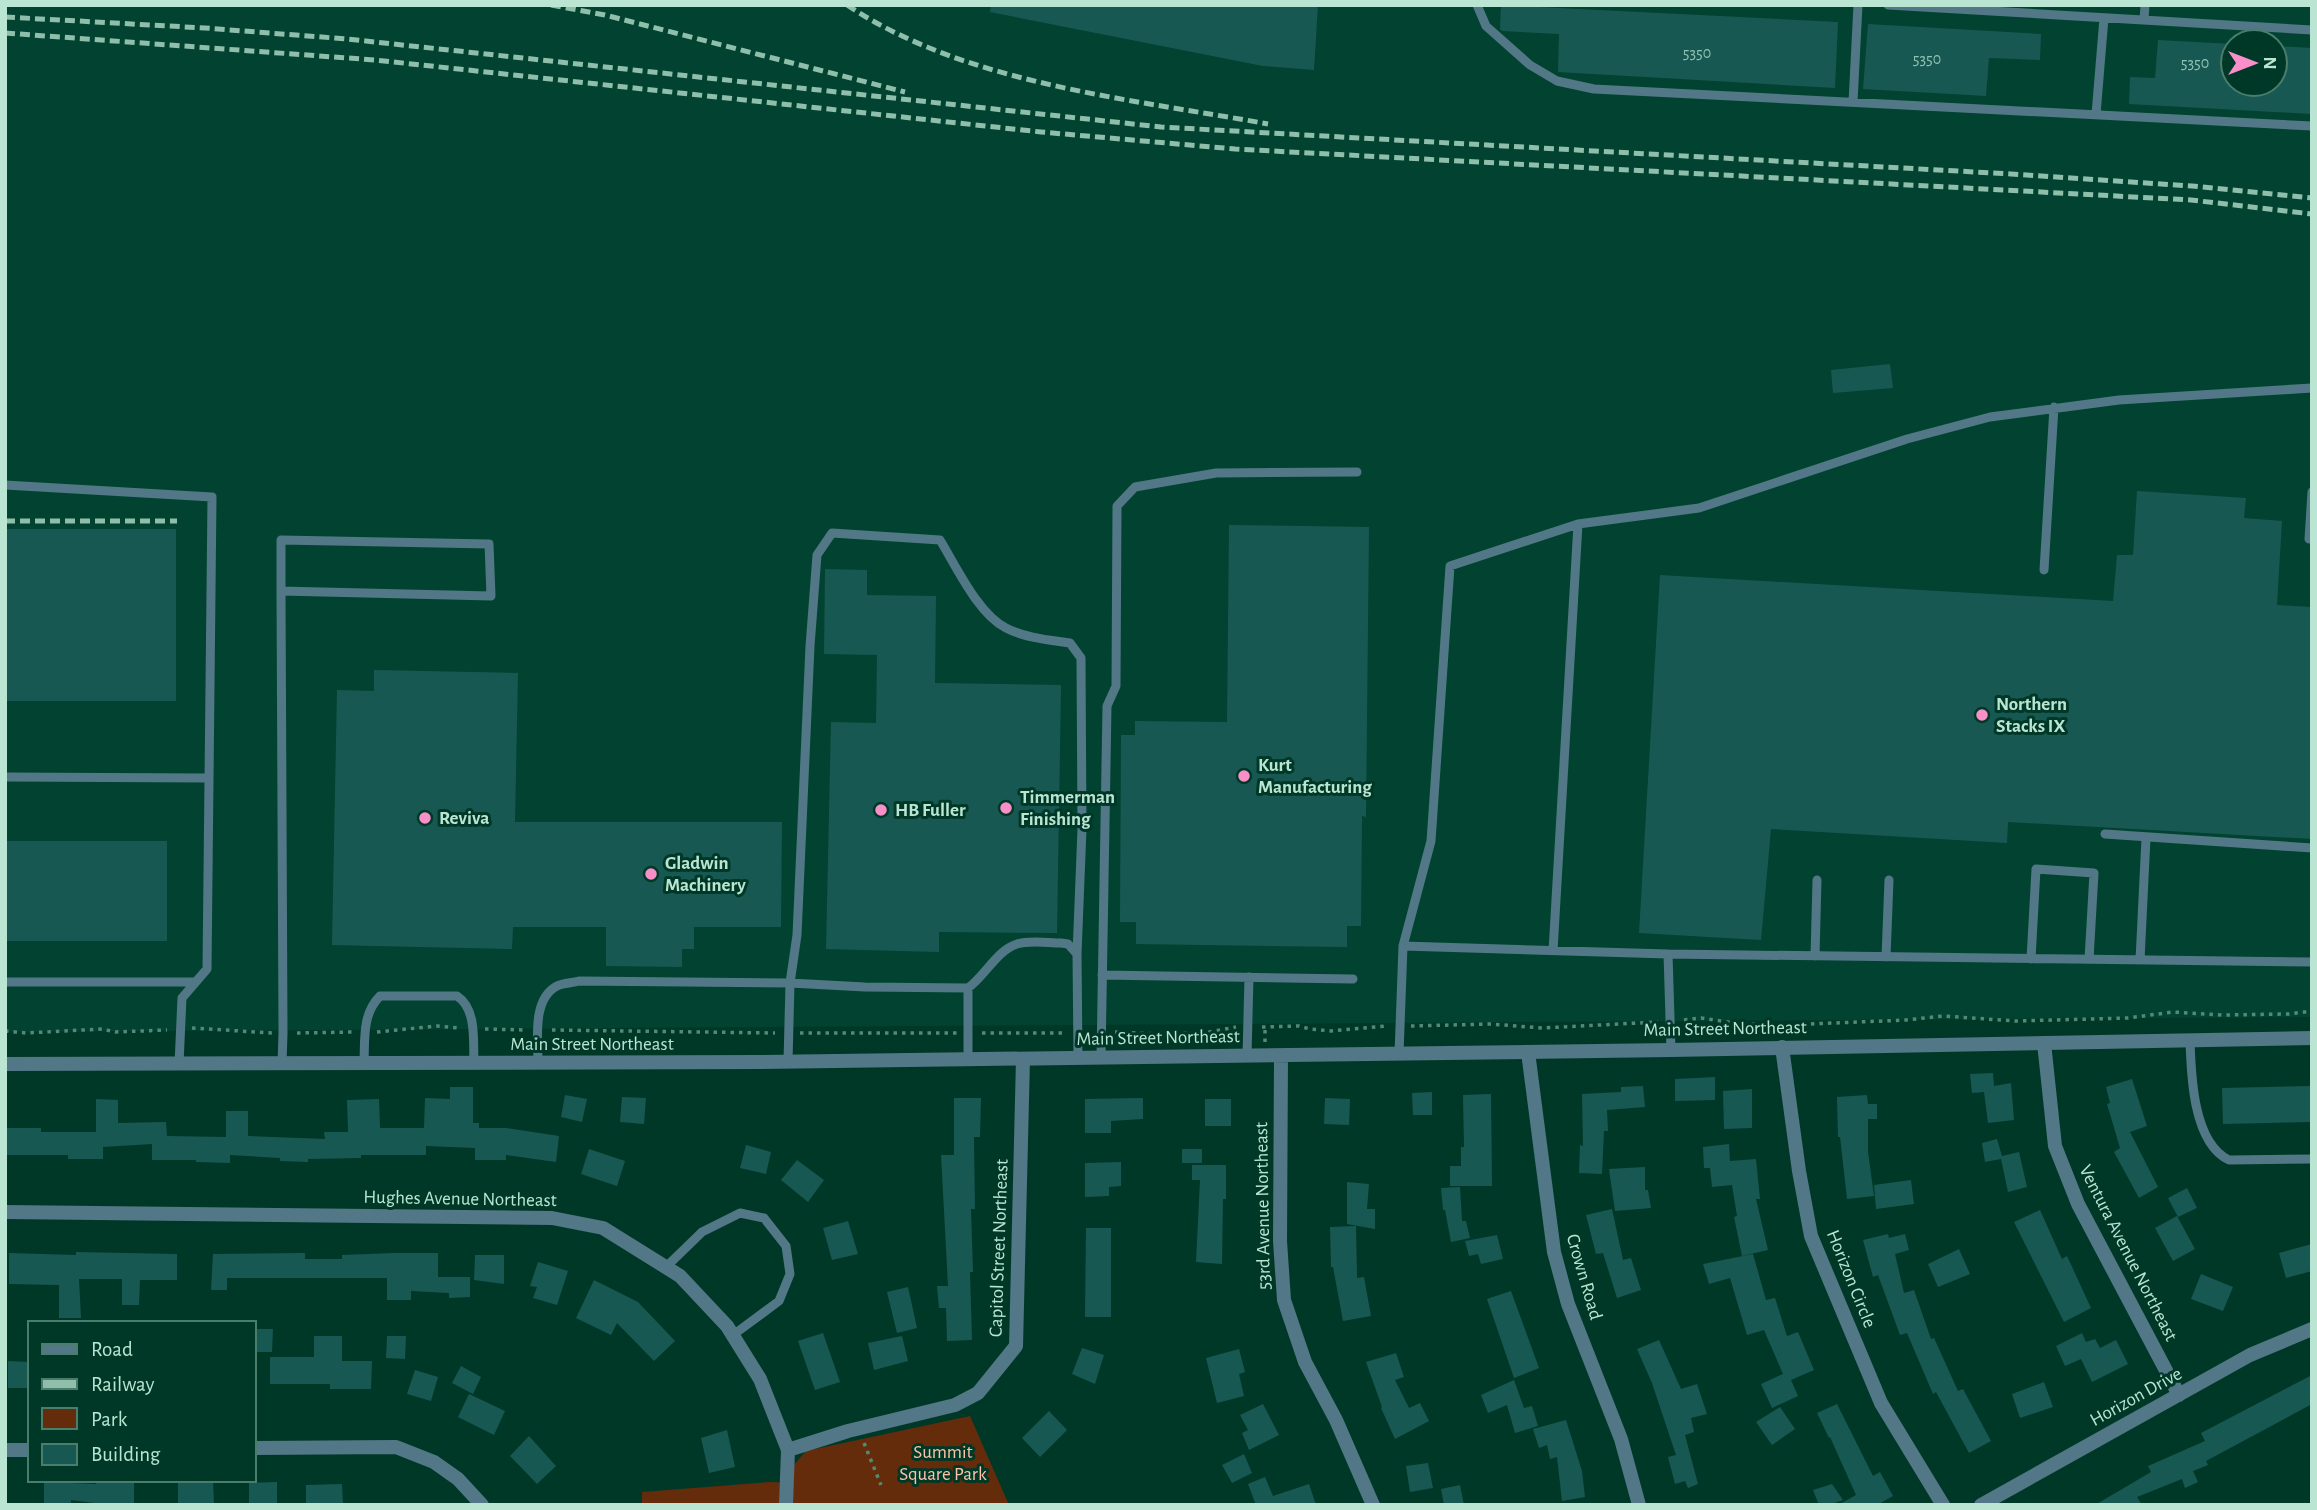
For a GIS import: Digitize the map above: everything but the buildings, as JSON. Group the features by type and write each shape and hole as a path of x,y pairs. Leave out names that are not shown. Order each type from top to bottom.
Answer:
{"street":[{"name":"Main Street Northeast","path":"5,1064 968,1060 2312,1038"},
{"name":"Ventura Avenue Northeast","path":"2045,1043 2055,1146 2078,1203 2179,1395"},
{"name":"Horizon Circle","path":"1782,1048 1811,1236 1881,1403 1943,1505"},
{"name":"Crown Road","path":"1528,1052 1554,1252 1568,1304 1621,1439 1639,1505"},
{"name":"53rd Avenue Northeast","path":"1281,1056 1280,1241 1284,1300 1305,1362 1336,1420 1373,1505"},
{"name":"Capitol Street Northeast","path":"788,1450 857,1429 955,1405 978,1393 1016,1346 1023,1059"},
{"name":"Hughes Avenue Northeast","path":"5,1212 552,1218 603,1227 680,1276 733,1335 760,1379 788,1450 786,1505"},
{"name":"Horizon Drive","path":"1981,1505 2250,1355 2312,1329"},
{"path":"256,1448 396,1447 434,1462 458,1479 482,1505"},
{"path":"5,1450 28,1450"}],"lane":[{"path":"1477,5 1486,26 1530,65 1557,81 1594,89 2312,126"},
{"path":"1853,102 1858,5"},
{"path":"1888,5 2312,30"},
{"path":"2144,20 2145,5"},
{"path":"2096,114 2104,18"},
{"path":"1399,1054 1403,946 1431,841 1450,566 1578,524 1699,508 1907,439 1990,417 2119,400 2312,388"},
{"path":"2045,570 2054,407"},
{"path":"1101,1058 1107,706 1116,686 1117,506 1135,487 1216,473 1357,472"},
{"path":"5,485 212,497 207,969 182,998 179,1064"},
{"path":"2309,539 2312,492"},
{"path":"1553,951 1578,524"},
{"path":"788,1062 790,983 797,935 810,646 817,555 832,533 940,540 984,610 1004,627 1034,637 1070,643 1081,658 1082,829 1077,954 1078,1058"},
{"path":"281,590 491,596 489,544 281,540 281,590 282,1064"},
{"path":"5,777 209,778"},
{"path":"2105,834 2312,848"},
{"path":"2140,960 2146,838"},
{"path":"2031,959 2036,869 2094,873 2089,959"},
{"path":"1815,956 1817,880"},
{"path":"1886,957 1889,880"},
{"path":"538,1063 539,1014 546,994 558,985 579,981 968,988 993,962 1018,944 1068,944 1077,954"},
{"path":"1403,946 1668,954 2312,962"},
{"path":"1668,954 1671,1050"},
{"path":"1102,975 1353,979"},
{"path":"1247,1056 1250,977"},
{"path":"5,982 195,982"},
{"path":"968,988 968,1060"},
{"path":"364,1063 369,1012 380,996 457,996 463,1000 470,1012 474,1063"},
{"path":"2190,1040 2194,1099 2202,1123 2221,1156 2229,1160 2312,1159"},
{"path":"665,1268 702,1232 740,1213 764,1218 786,1246 790,1274 779,1301 733,1335"}],"path":[{"path":"1101,1032 1204,1033 1248,1027 1299,1026 1331,1031 1491,1024 1542,1028 1701,1018 1742,1024 1786,1025 1942,1016 2016,1021 2128,1018 2173,1012 2222,1016 2312,1011"},
{"path":"5,1031 26,1033 102,1029 115,1032 207,1028 250,1033 282,1033 365,1032 436,1026 472,1029 789,1034 1078,1033"},
{"path":"857,1429 881,1485"}],"shaded area":[{"path":"5,5 2312,5 2312,1017 5,1032"}],"green space":[{"name":"Summit Square Park","path":"970,1416 1009,1505 642,1505 642,1492 769,1482 794,1483 792,1467 806,1451"}],"railway":[{"path":"551,5 605,15 905,92"},
{"path":"847,5 893,32 996,71 1106,96 1268,124"},
{"path":"5,17 347,39 1161,127 2011,174 2192,186 2312,198"},
{"path":"5,33 375,60 1041,132 1235,149 2191,200 2312,214"},
{"path":"5,521 177,521"}],"place":[{"name":"Northern Stacks IX","path":"1982,715"},
{"name":"Kurt Manufacturing","path":"1244,776"},
{"name":"Timmerman Finishing","path":"1006,808"},
{"name":"HB Fuller","path":"881,810"},
{"name":"Reviva","path":"425,818"},
{"name":"Gladwin Machinery","path":"651,874"}]}
